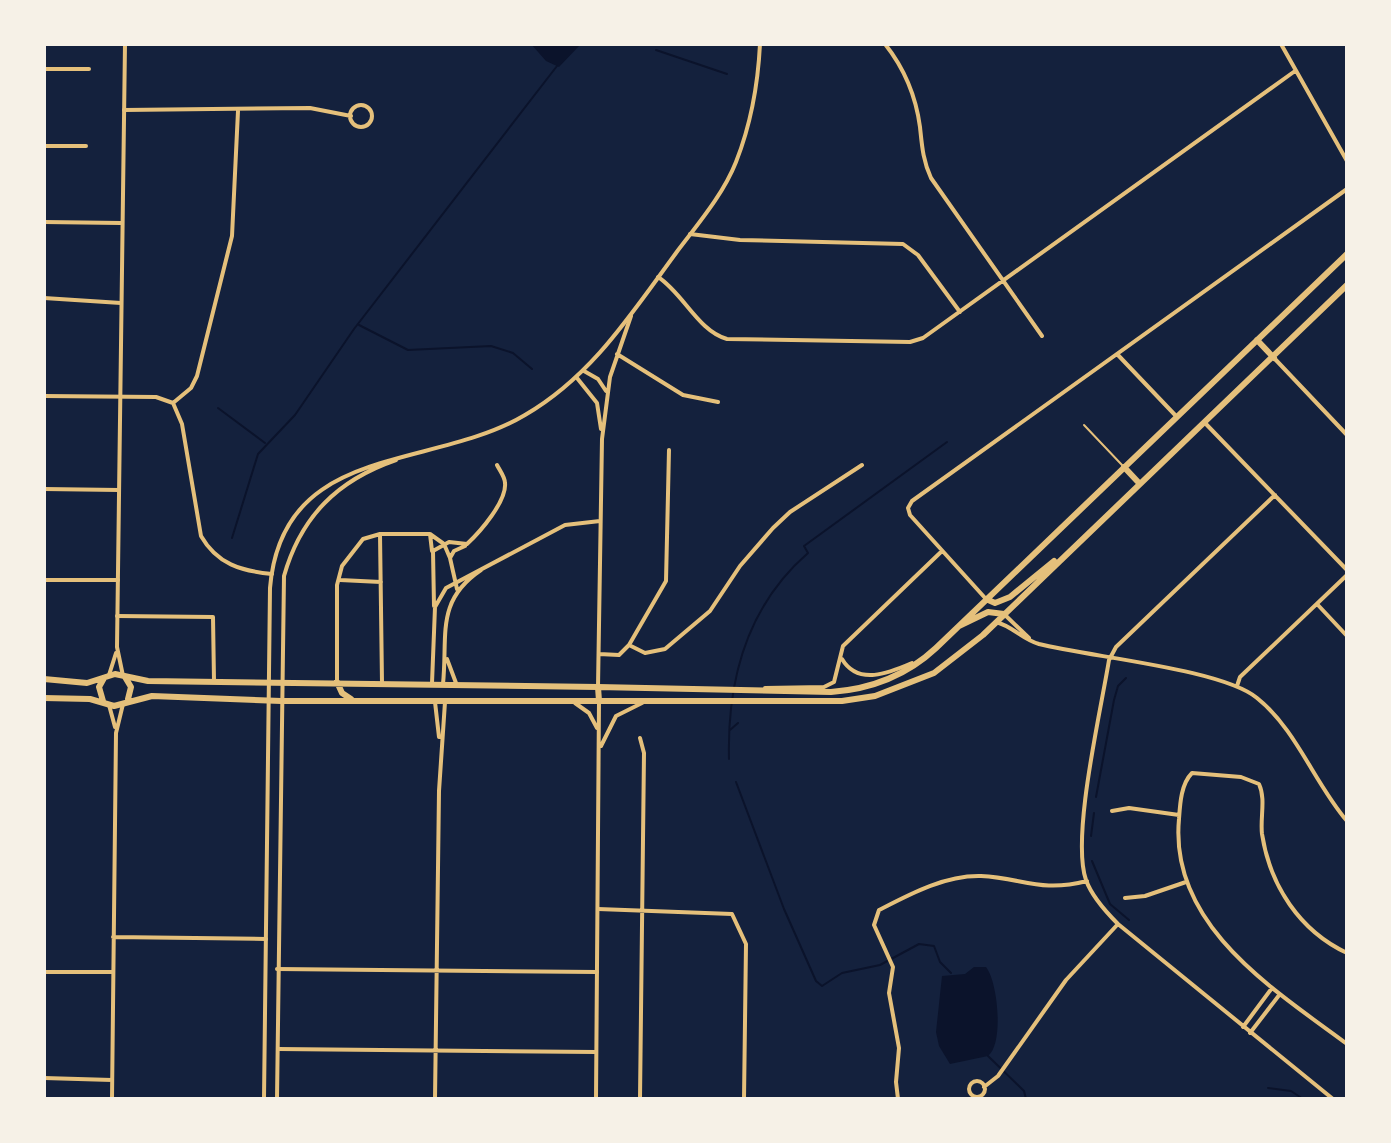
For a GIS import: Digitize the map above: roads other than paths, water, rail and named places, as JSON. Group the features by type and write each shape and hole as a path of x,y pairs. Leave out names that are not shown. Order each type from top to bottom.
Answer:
{"main road":[{"path":"44,679 80,683 107,676 716,691 831,692 866,687 900,675 927,656 1347,254"},
{"path":"44,698 90,699 107,704 152,696 267,701 842,701 887,693 944,667 996,622 1347,285"},
{"path":"1257,340 1274,358"},
{"path":"1124,467 1139,483"},
{"path":"986,599 995,603 1010,597 1067,553"},
{"path":"959,626 988,612 1004,614"},
{"path":"107,676 99,691 107,704"},
{"path":"124,677 131,690 124,703"},
{"path":"337,682 342,693 354,701"},
{"path":"381,701 382,683"},
{"path":"432,683 435,702"},
{"path":"443,684 445,702"},
{"path":"598,687 599,701"}],"street":[{"path":"124,677 117,647 117,616 125,44"},
{"path":"264,1099 270,618 272,574 286,532 318,492 354,470 465,443 510,424 584,371 631,316 735,165 755,95 760,44"},
{"path":"885,44 909,83 920,124 924,162 931,178 1042,336"},
{"path":"1281,44 1347,161"},
{"path":"44,69 89,69"},
{"path":"658,277 673,287 708,328 727,339 910,342 923,338 1295,71"},
{"path":"362,105 370,110 372,116 363,127 353,123 351,116 353,109 362,105"},
{"path":"124,110 310,108 351,116"},
{"path":"173,403 195,382 228,256 238,111"},
{"path":"44,146 86,146"},
{"path":"986,599 910,515 908,508 912,501 1347,189"},
{"path":"44,222 121,223"},
{"path":"690,234 740,240 899,243 918,255 960,312"},
{"path":"44,298 121,303"},
{"path":"598,687 602,439 607,393 631,316"},
{"path":"617,354 683,395 718,402"},
{"path":"1117,354 1177,417"},
{"path":"1274,358 1347,435"},
{"path":"584,371 598,379 607,393"},
{"path":"577,378 599,405 602,439"},
{"path":"44,396 156,397 173,403 182,424 201,536 208,548 228,564 284,576"},
{"path":"1205,423 1347,572 1240,677 1237,686"},
{"path":"599,654 619,655 629,645 666,581 669,450"},
{"path":"277,1099 284,576 303,528 333,493 361,475 414,455"},
{"path":"450,558 470,542 504,491 505,480 497,465"},
{"path":"629,645 645,653 665,649 710,611 740,566 790,512 862,465"},
{"path":"44,489 119,490"},
{"path":"1275,495 1116,647 1109,660 1081,838 1087,881 1118,924 1333,1099"},
{"path":"435,611 438,597 457,580 565,525 600,521"},
{"path":"337,682 342,566 363,539 380,534 430,534 444,544 457,580 457,589"},
{"path":"380,534 382,683"},
{"path":"430,534 436,631 432,683"},
{"path":"432,553 444,544 470,542"},
{"path":"750,691 828,686 838,676 841,652 846,642 942,551"},
{"path":"443,684 449,603 457,589 493,562"},
{"path":"44,580 118,580"},
{"path":"340,580 382,582"},
{"path":"438,597 449,603"},
{"path":"1317,604 1347,636"},
{"path":"1004,614 1034,642"},
{"path":"117,616 213,617 214,681"},
{"path":"270,618 282,618"},
{"path":"996,622 1034,642 1237,686 1268,708 1320,787 1347,820"},
{"path":"436,631 446,631"},
{"path":"107,676 117,647"},
{"path":"841,652 849,669 872,676 927,656"},
{"path":"446,653 456,683"},
{"path":"599,761 604,737 616,716 632,706 656,700"},
{"path":"596,1099 599,701"},
{"path":"435,702 440,744"},
{"path":"435,1099 440,744 445,702"},
{"path":"574,702 589,713 599,734"},
{"path":"112,1099 116,733 124,703"},
{"path":"107,704 116,733"},
{"path":"640,738 644,753 640,1099"},
{"path":"267,768 280,768"},
{"path":"1347,953 1316,935 1282,893 1266,852 1262,791 1255,781 1194,772 1185,782 1179,815 1178,854 1186,882 1213,930 1272,988 1347,1044"},
{"path":"1112,811 1129,808 1179,815"},
{"path":"898,1099 899,1048 889,993 893,967 874,925 879,910 935,885 967,876 1040,887 1087,881"},
{"path":"1125,898 1145,896 1186,882"},
{"path":"598,909 732,914 746,944 744,1099"},
{"path":"984,1087 998,1076 1066,980 1118,924"},
{"path":"113,937 277,939"},
{"path":"266,968 597,972"},
{"path":"44,972 113,972"},
{"path":"1243,1027 1272,988"},
{"path":"1250,1033 1280,994"},
{"path":"265,1049 596,1052"},
{"path":"44,1078 112,1080"}],"lane":[{"path":"1084,425 1124,467"}],"water":[{"path":"531,44 581,44 559,67 546,61"},
{"path":"974,967 986,967 994,986 998,1013 996,1039 988,1056 950,1064 939,1046 936,1032 942,976 965,974"}],"waterway":[{"path":"656,50 727,74"},
{"path":"232,538 258,454 295,415 354,329 557,66"},
{"path":"359,325 408,350 491,346 513,353 532,369"},
{"path":"218,408 265,443"},
{"path":"729,759 732,701 745,647 770,597 808,553 804,546 947,442"},
{"path":"1096,797 1114,700 1118,686 1126,678"},
{"path":"730,730 738,723"},
{"path":"736,782 784,909 816,981 822,986 842,973 880,965 919,944 934,946 940,962 951,973"},
{"path":"1091,836 1094,813"},
{"path":"1092,861 1110,904 1129,920"},
{"path":"988,1056 1024,1091 1026,1099"},
{"path":"1268,1088 1291,1091 1303,1099"}]}
